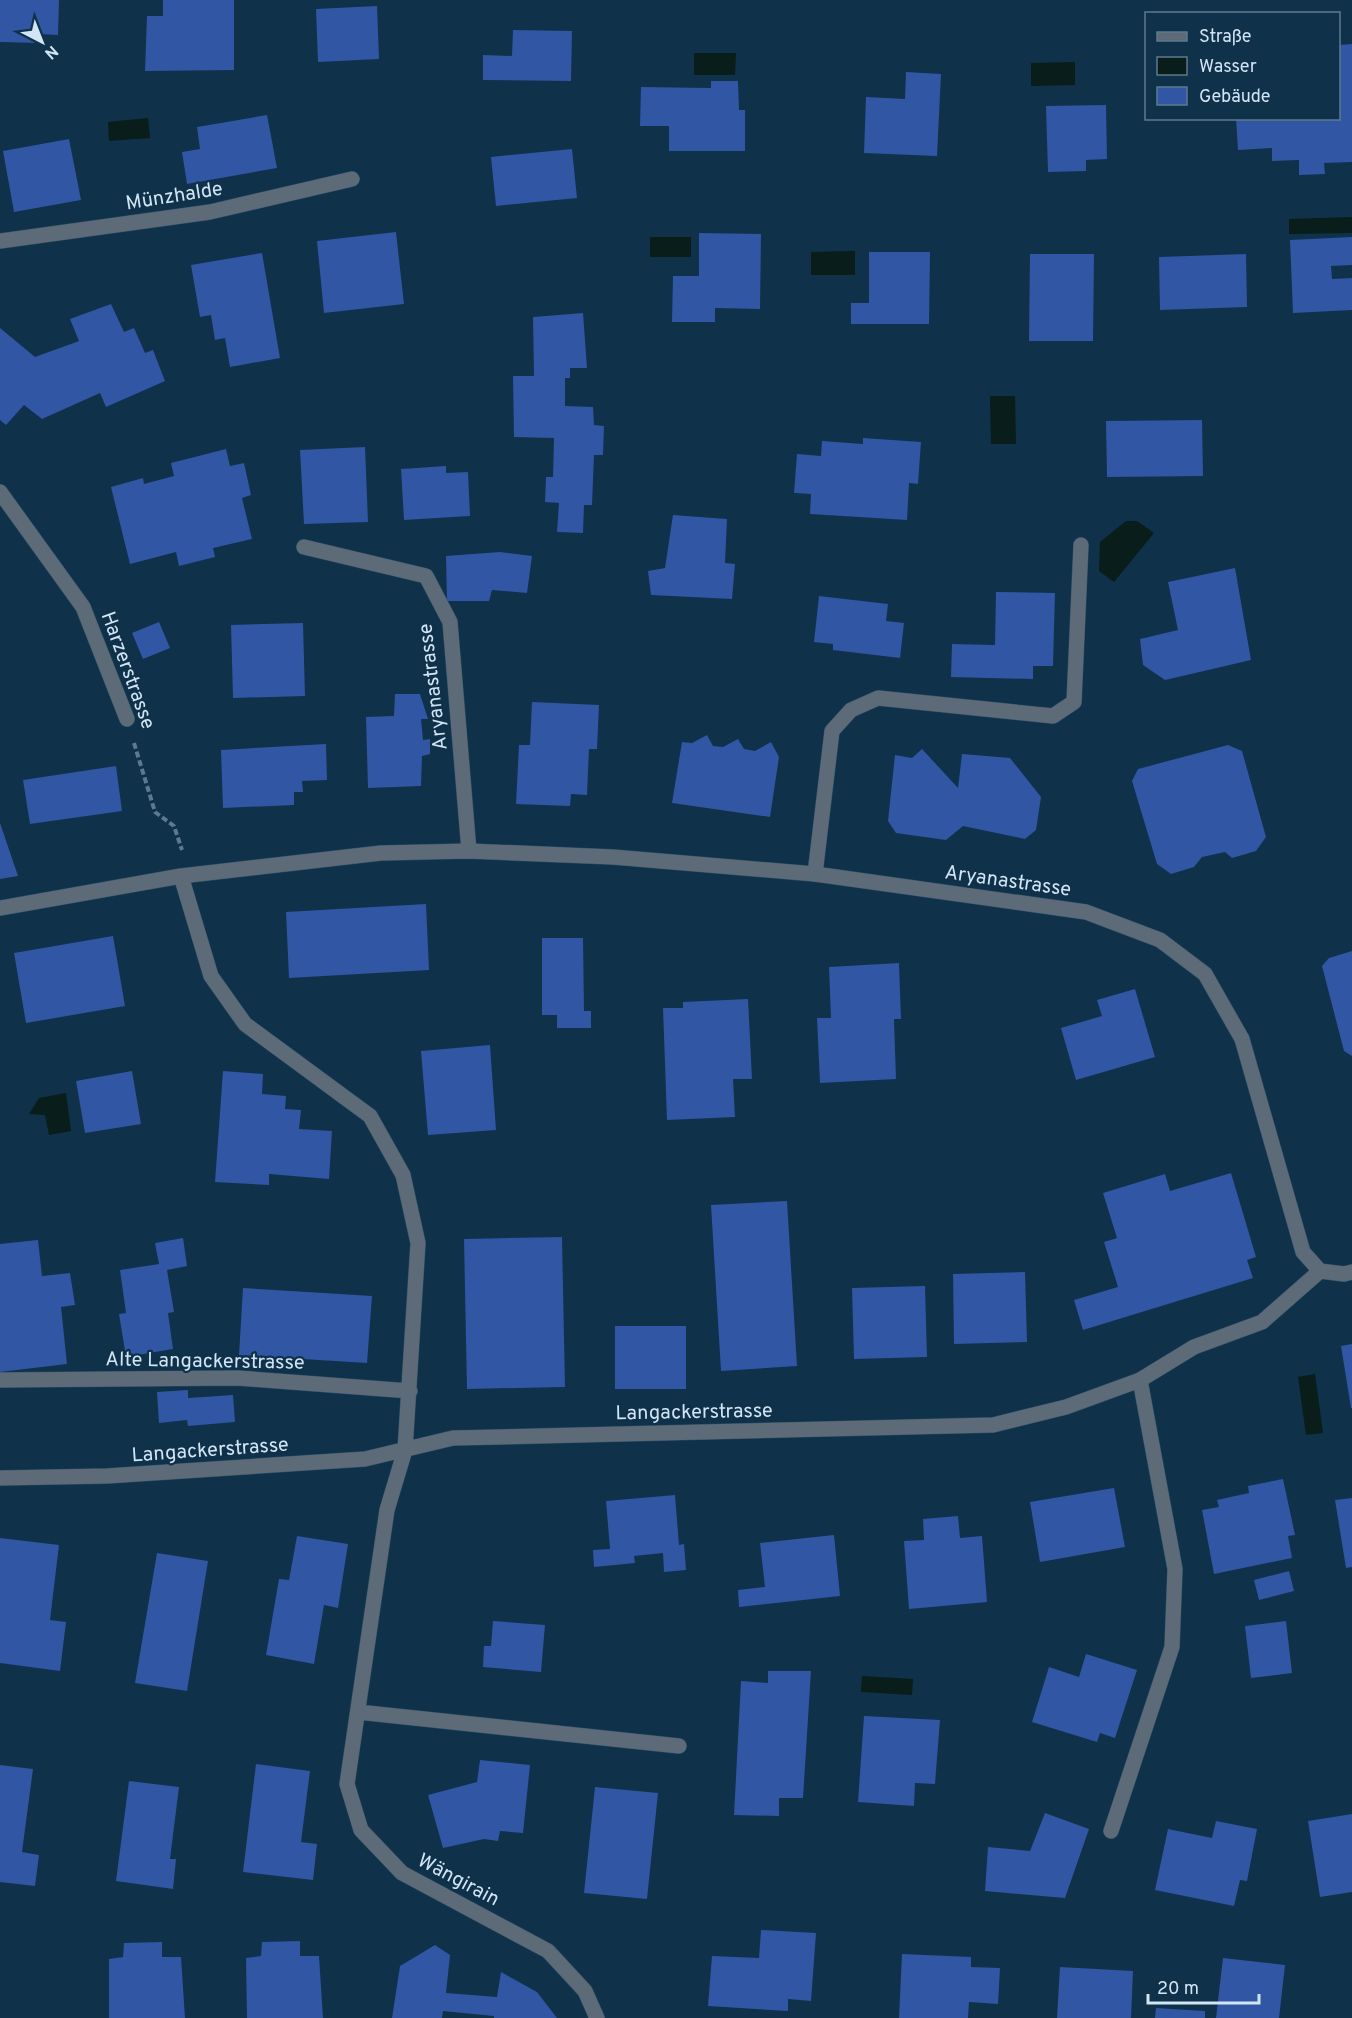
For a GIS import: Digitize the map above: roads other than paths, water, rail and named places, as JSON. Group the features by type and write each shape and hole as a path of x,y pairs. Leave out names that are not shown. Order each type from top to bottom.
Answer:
{"street":[{"name":"Münzhalde","path":"0,241 210,212 352,179"},
{"name":"Harzerstrasse","path":"0,492 83,607 127,719"},
{"path":"815,874 832,731 851,710 878,698 1053,716 1074,702 1082,545"},
{"name":"Aryanastrasse","path":"304,547 426,576 450,622 469,851"},
{"name":"Aryanastrasse","path":"0,908 181,876 381,853 469,851 613,857 815,874 1086,912 1160,940 1204,974 1242,1039 1303,1252 1320,1271"},
{"path":"181,876 211,976 245,1024 370,1116 403,1175 418,1243 405,1450"},
{"path":"1320,1271 1344,1274 1352,1272"},
{"name":"Langackerstrasse","path":"0,1478 107,1476 365,1459 453,1438 993,1425 1066,1407 1140,1380 1194,1347 1262,1322 1320,1271"},
{"name":"Alte Langackerstrasse","path":"0,1380 238,1378 410,1391"},
{"path":"1111,1831 1172,1647 1175,1569 1140,1380"},
{"name":"Wängirain","path":"405,1450 387,1510 347,1784 361,1830 402,1873 548,1951 585,1991 597,2018"},
{"path":"358,1712 679,1746"}],"water":[{"path":"694,53 736,53 735,75 694,75"},
{"path":"1075,62 1075,85 1031,86 1031,63"},
{"path":"148,118 150,138 109,141 108,122"},
{"path":"1352,217 1352,233 1289,234 1289,219"},
{"path":"650,237 691,237 691,257 650,257"},
{"path":"855,251 855,275 811,275 811,252"},
{"path":"990,396 1015,396 1016,444 991,444"},
{"path":"1126,521 1137,521 1154,533 1114,582 1099,571 1100,542"},
{"path":"66,1093 71,1131 49,1135 45,1115 29,1114 39,1098"},
{"path":"1315,1374 1323,1433 1306,1435 1298,1377"},
{"path":"862,1676 913,1679 912,1695 861,1692"}]}
